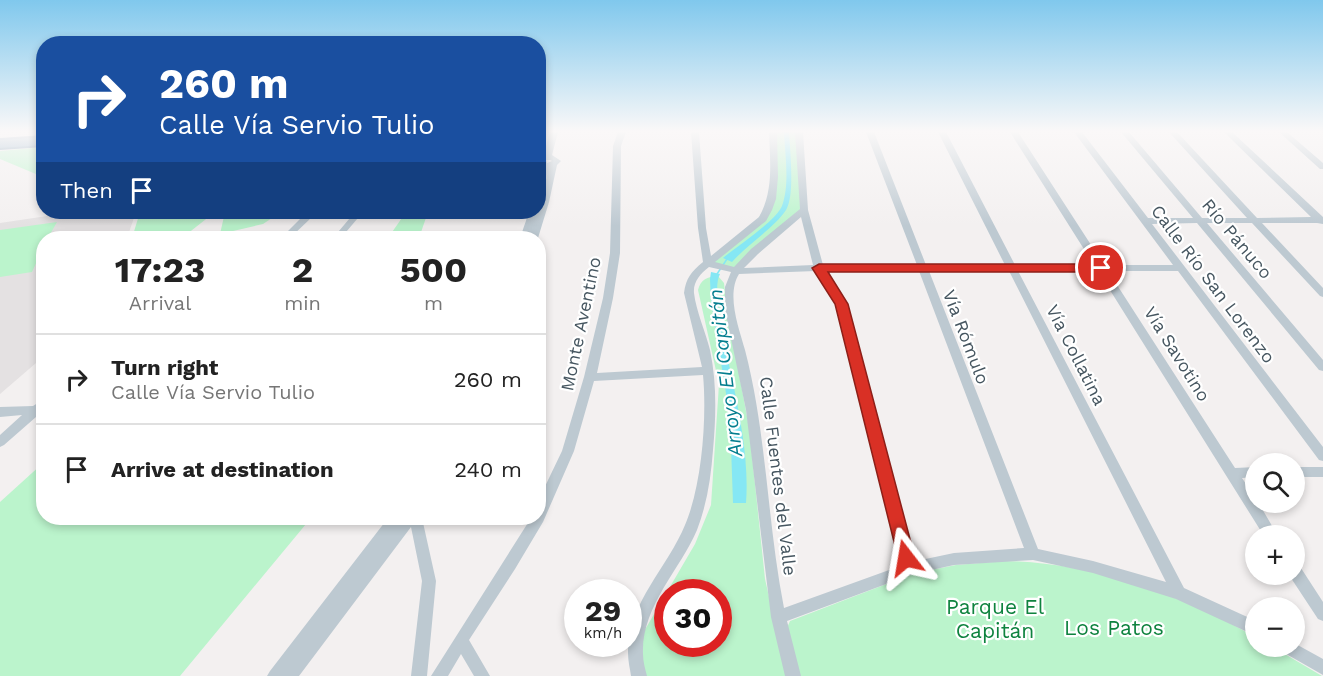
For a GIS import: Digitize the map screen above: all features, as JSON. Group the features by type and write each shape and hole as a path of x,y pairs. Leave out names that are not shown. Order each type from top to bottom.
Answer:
{"street":[{"path":"546,192 549,164"},
{"name":"Monte Aventino","path":"546,499 568,451 590,378 614,261 617,164"},
{"path":"697,164 702,228 708,264"},
{"path":"639,676 635,646 642,618 694,521 699,505 708,415 708,371 689,288 693,276 767,212 773,196 773,164"},
{"path":"801,164 804,210 819,268 841,304 906,558 913,568"},
{"name":"Vía Rómulo","path":"882,164 1033,554"},
{"name":"Vía Collatina","path":"958,164 1179,593"},
{"name":"Vía Savotino","path":"1034,164 1265,525"},
{"name":"Calle Río San Lorenzo","path":"1102,164 1323,456"},
{"name":"Río Pánuco","path":"1152,164 1323,368"},
{"path":"1202,164 1323,294"},
{"path":"1261,164 1322,222"},
{"name":"Calle Fuentes del Valle","path":"793,676 778,616 762,506 754,414 731,308 730,288 732,278 744,262 804,210"},
{"path":"292,231 305,219"},
{"path":"343,231 353,219"},
{"path":"351,231 362,219"},
{"path":"1145,221 1322,222"},
{"path":"708,264 738,271 819,268 1180,268"},
{"path":"590,378 708,371"},
{"path":"0,412 36,406"},
{"path":"0,442 36,409"},
{"path":"1305,472 1323,471"},
{"path":"1231,473 1245,472"},
{"path":"275,676 390,525"},
{"path":"290,676 405,525"},
{"path":"417,525 429,581 419,676"},
{"name":"Monte Aventino","path":"440,675 533,525"},
{"path":"778,616 913,568 954,559 1033,554 1093,567 1179,593 1245,624"},
{"path":"1304,585 1323,614"},
{"path":"460,640 482,676"},
{"path":"422,656 427,671 440,675"},
{"path":"1305,657 1323,667"}],"shaded area":[{"path":"36,218 134,219 129,231 36,231 36,363 0,394 0,223"}],"green space":[{"path":"11,164 36,164 36,174"},
{"path":"773,164 801,164 804,210 738,271 708,264 754,225 773,196"},
{"path":"138,219 206,219 191,231 134,231"},
{"path":"223,219 270,219 263,224 233,231 221,231"},
{"path":"401,219 426,219 421,231 393,231"},
{"path":"57,222 52,231 36,231 36,263 32,272 0,277 0,230"},
{"path":"718,276 724,283 749,427 765,579 787,676 646,676 642,662 643,633 654,614 654,657 732,657 732,579 675,579 695,544 711,505 719,384 698,290 703,281"},
{"path":"36,469 36,525 305,525 180,676 0,676 0,502"},
{"name":"Parque El Capitán","path":"1005,561 1069,567 1102,574 1166,595 1245,632 1245,657 1290,657 1322,676 798,676 786,630 790,621 915,573 956,565"}],"water":[{"path":"786,164 790,164 791,184 786,210 732,262 723,258 778,212 782,206"},
{"path":"711,272 720,274 717,295 744,443 746,503 733,503 730,418 711,301"}],"waterway":[{"name":"Arroyo El Capitán","path":"717,274 727,259"}],"route":[{"path":"906,558 841,304 819,268 1101,268"}],"park label":[{"name":"Los Patos","path":"1114,628"}]}
